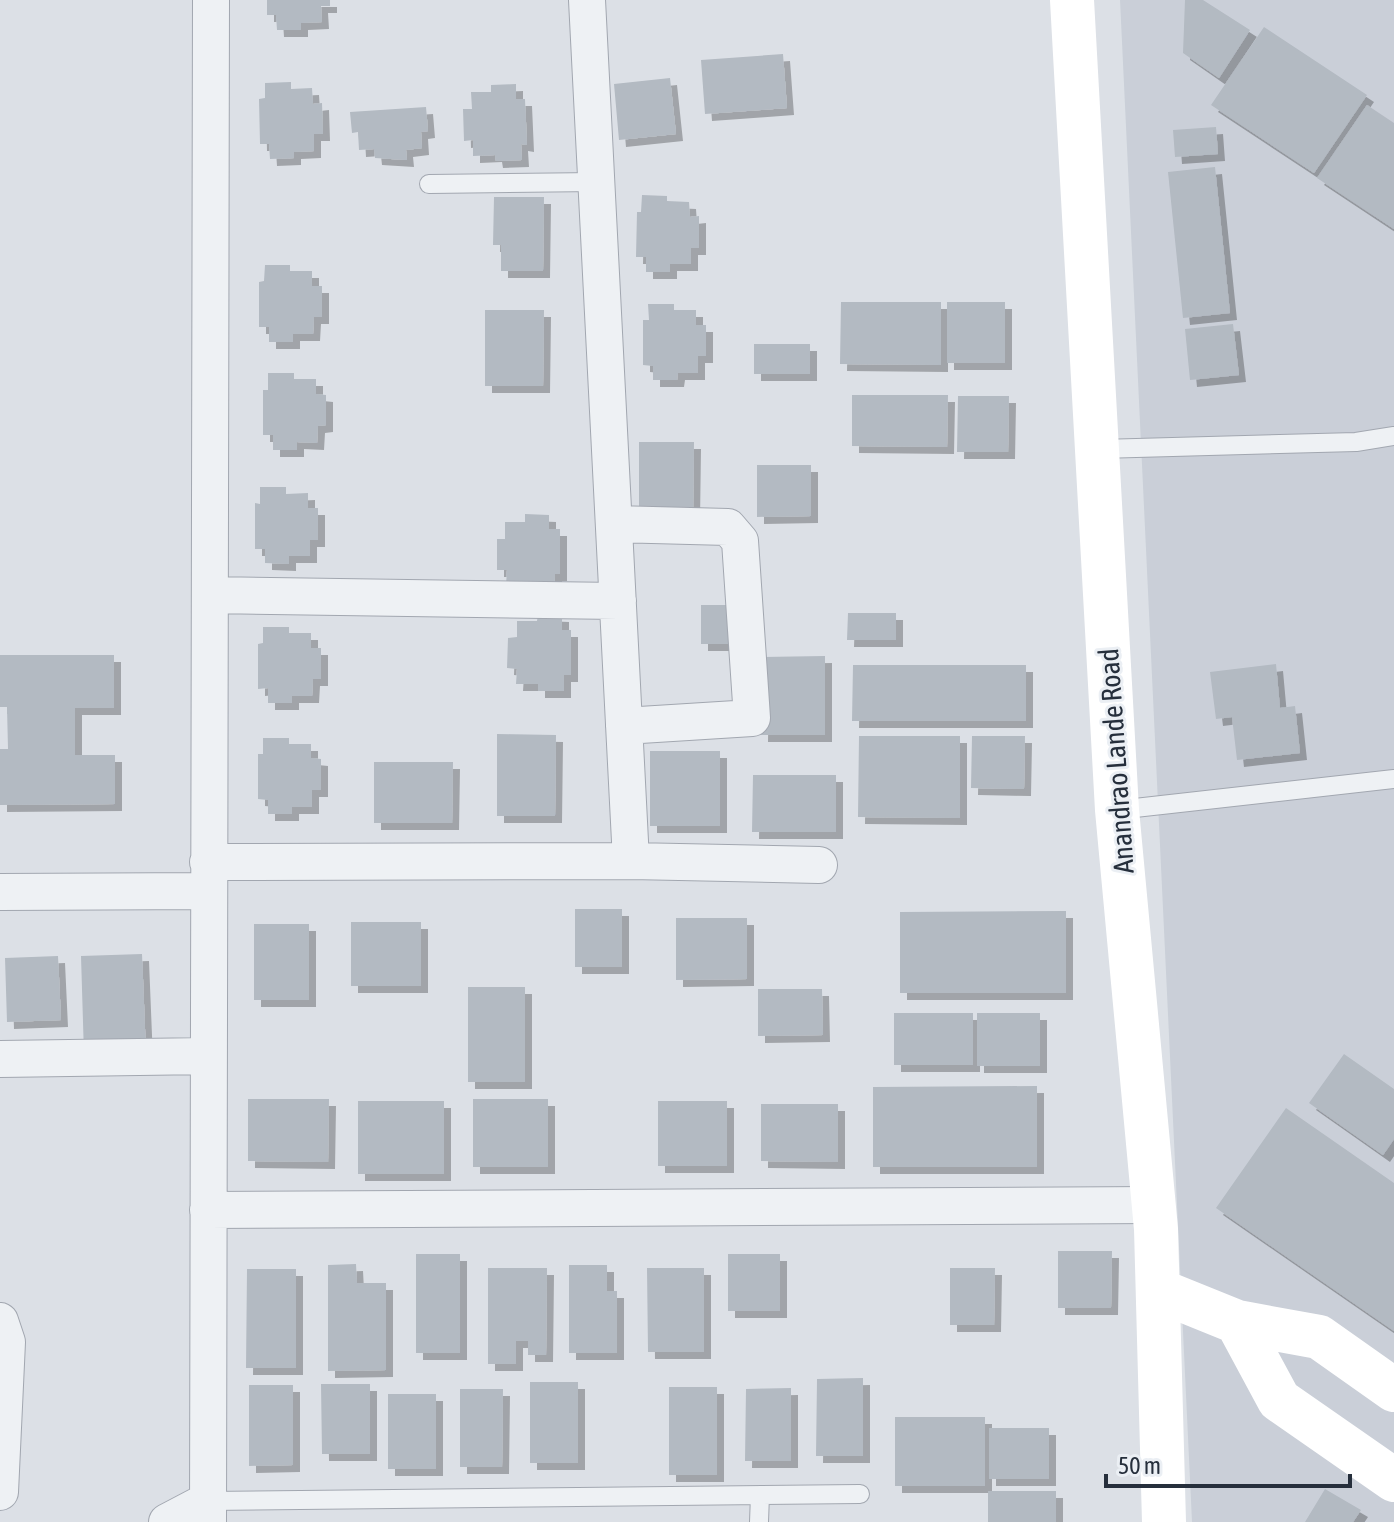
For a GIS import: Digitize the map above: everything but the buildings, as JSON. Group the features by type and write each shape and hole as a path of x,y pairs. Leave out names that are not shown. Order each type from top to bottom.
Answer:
{"main road":[{"name":"Anandrao Lande Road","path":"1072,0 1100,449 1117,810 1154,1205 1164,1522"},
{"path":"1158,1290 1237,1322 1319,1337 1394,1390"},
{"path":"1237,1322 1279,1400 1394,1479"}],"street":[{"path":"167,1522 208,1512 211,0"},
{"path":"587,0 631,861"},
{"path":"614,524 728,527 740,541 752,718 624,726"},
{"path":"210,595 618,601"},
{"path":"0,892 208,876 631,861 819,865"},
{"path":"0,1059 208,1056"},
{"path":"208,1210 1154,1205"},
{"path":"0,1321 7,1342 0,1492"}],"lane":[{"path":"429,184 596,182"},
{"path":"1100,449 1356,442 1394,436"},
{"path":"1117,810 1394,779"},
{"path":"208,1512 860,1494"},
{"path":"759,1522 760,1495"}],"shaded area":[{"path":"1120,0 1394,0 1394,1522 1192,1522"}]}
